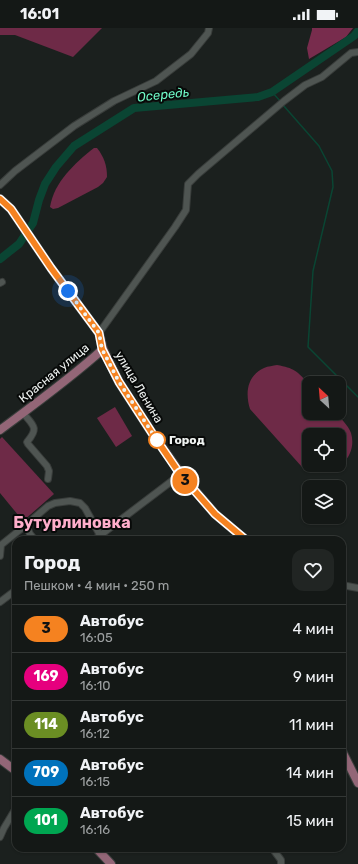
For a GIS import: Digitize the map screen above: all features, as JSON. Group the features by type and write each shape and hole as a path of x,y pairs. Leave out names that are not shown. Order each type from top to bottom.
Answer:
{"main road":[{"name":"улица Ленина","path":"0,199 11,209 99,333 102,349 119,382 180,474 215,514 241,536"},
{"name":"Красная улица","path":"0,430 93,358 102,349"},
{"path":"0,759 12,768"},
{"path":"346,759 358,783"},
{"path":"100,852 110,864"}],"street":[{"path":"0,185 15,171 74,126 114,101 156,82 191,54 208,33 209,28"},
{"path":"99,333 186,210 188,184 277,106 305,85 322,77 351,53 358,52"},
{"path":"23,413 34,428 33,433 26,442 47,466 49,471 48,479"},
{"path":"12,536 48,506 55,503 70,501 80,503 85,508 100,535 180,474"},
{"path":"26,525 32,536"},
{"path":"0,556 1,545 12,536"},
{"path":"346,586 358,588"},
{"path":"0,602 12,593"},
{"path":"0,837 12,815"},
{"path":"275,852 281,860 281,864"}],"shaded area":[{"path":"0,28 102,28 73,57 15,35 0,35"},
{"path":"312,28 353,28 346,37 309,59 307,48"},
{"path":"94,148 97,148 106,165 107,177 103,183 58,208 53,209 50,207 56,189 66,174"},
{"path":"277,365 287,367 302,377 302,420 342,420 344,422 351,433 352,441 351,450 346,459 346,428 302,428 302,467 250,409 248,403 248,391 251,380 258,371 266,367"},
{"path":"115,407 132,436 116,447 97,418"},
{"path":"2,437 54,494 23,521 0,493 0,439"}],"waterway":[{"name":"Осередь","path":"0,259 19,244 33,223 45,184 56,167 74,146 134,108 258,97 272,92 354,36 358,31"},
{"path":"272,92 281,102"},
{"path":"283,105 319,146 332,171 333,187 313,271 308,347 358,397"}],"bus line":[{"name":"3","path":"0,199 11,209 51,268 99,333 102,349 119,382 185,481 215,514 241,536"}],"place":[{"name":"Город","path":"157,440"}],"district":[{"name":"Бутурлиновка","path":"72,522"}],"route":[{"path":"68,291 99,333 102,349 119,382 157,440"}]}
